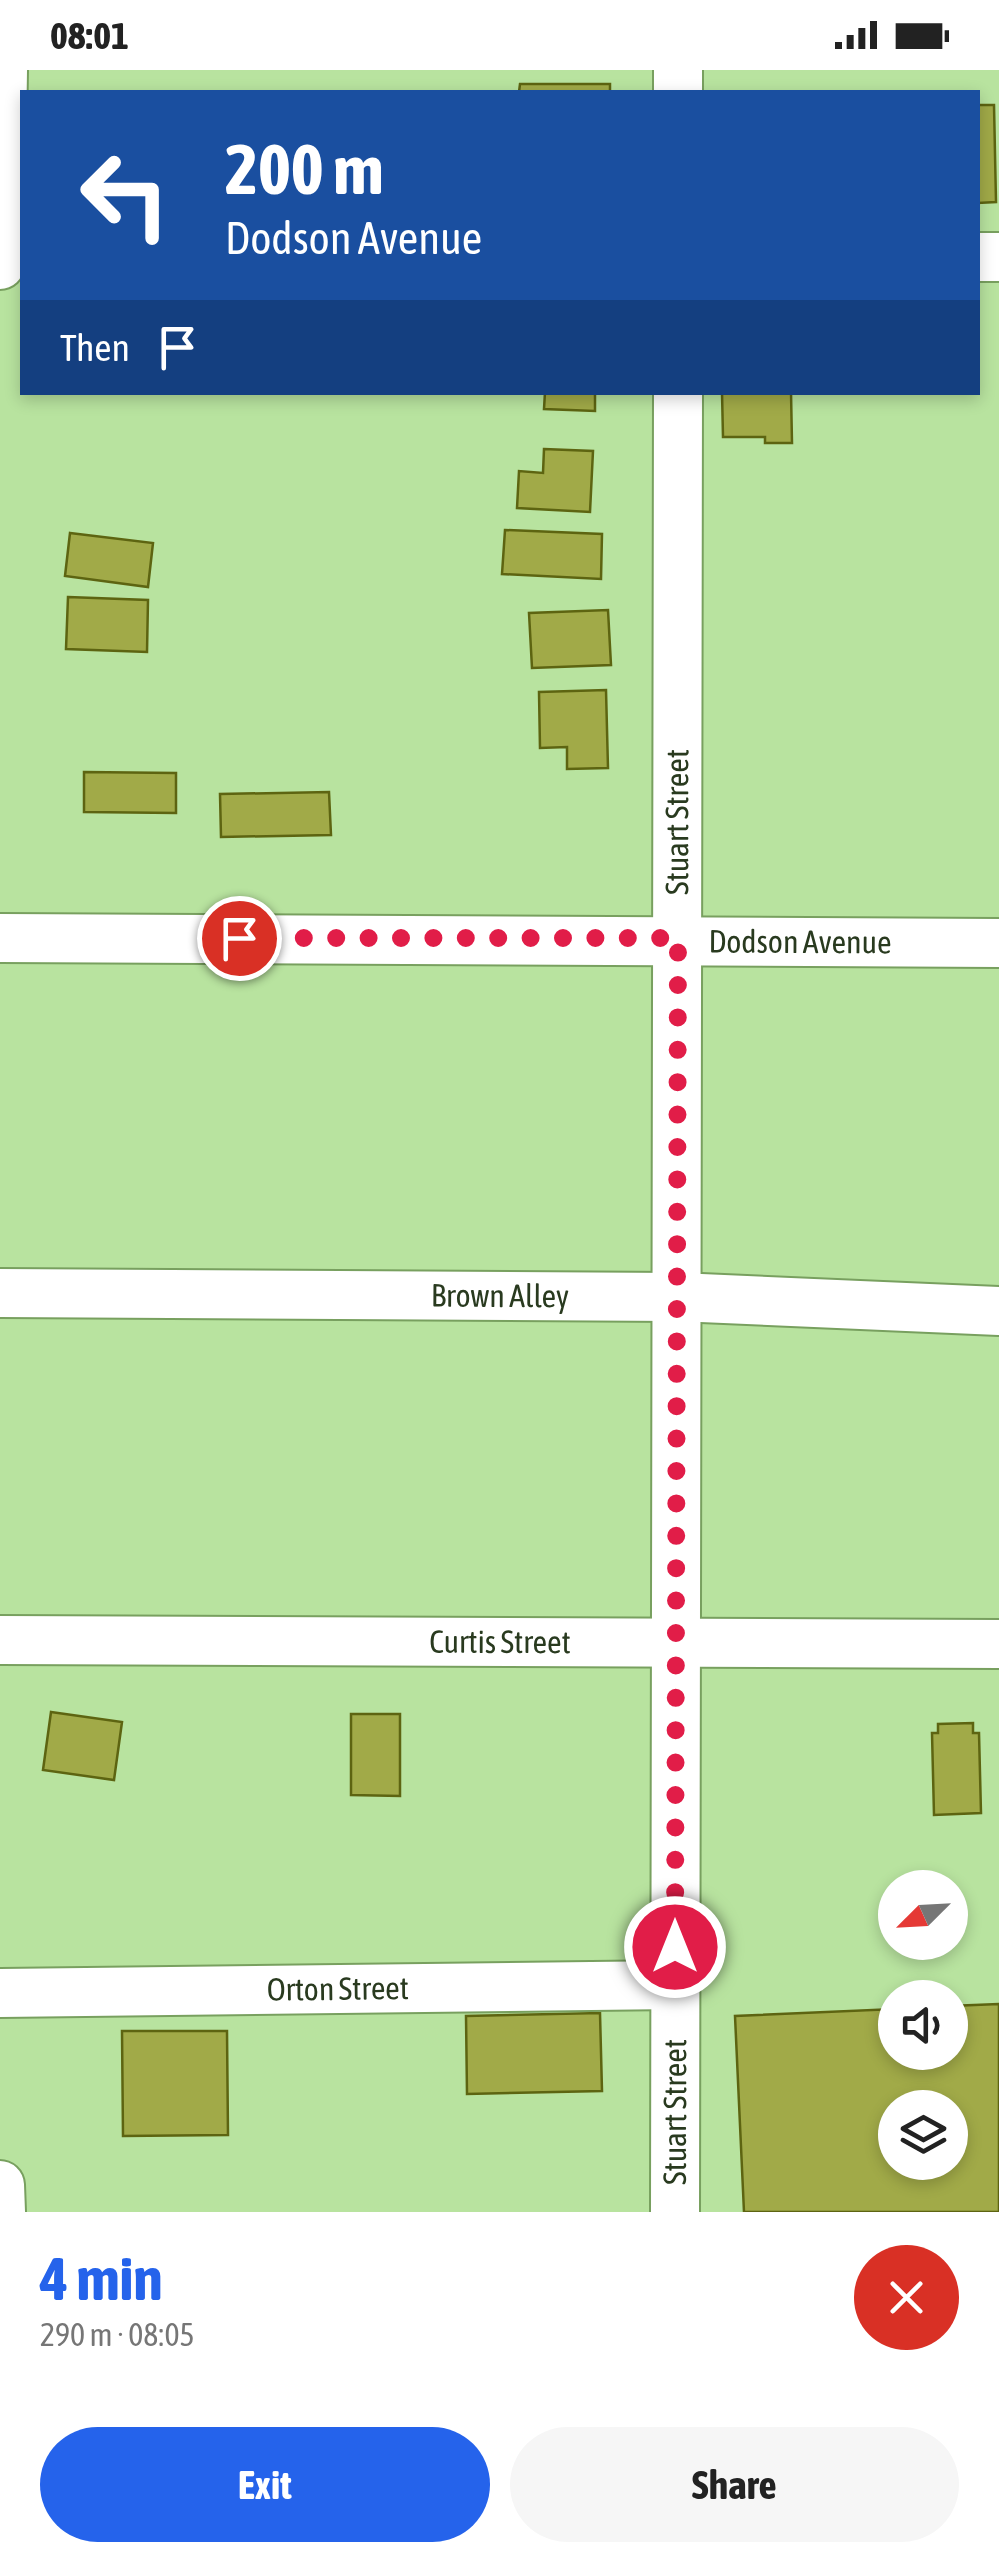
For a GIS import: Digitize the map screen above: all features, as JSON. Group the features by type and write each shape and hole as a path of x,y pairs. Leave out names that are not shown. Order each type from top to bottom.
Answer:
{"street":[{"path":"0,265 3,70"},
{"name":"Stuart Street","path":"674,2212 678,395"},
{"name":"Dodson Avenue","path":"0,938 678,938 999,943"},
{"name":"Brown Alley","path":"0,1293 677,1297 999,1311"},
{"name":"Curtis Street","path":"0,1640 999,1644"},
{"name":"Orton Street","path":"0,1993 675,1985"},
{"path":"0,2185 1,2212"}],"building":[{"path":"520,84 610,84 610,90 519,90"},
{"path":"980,105 994,105 996,202 980,203"},
{"path":"545,395 595,395 595,411 544,409"},
{"path":"722,395 791,395 792,443 765,443 765,437 723,437"},
{"path":"544,449 593,451 590,512 517,508 519,471 543,473"},
{"path":"505,530 602,534 601,579 502,574"},
{"path":"70,533 153,543 148,587 65,576"},
{"path":"68,597 148,600 147,652 66,649"},
{"path":"608,610 611,665 532,668 529,613"},
{"path":"606,690 608,768 567,769 567,747 540,748 539,692"},
{"path":"84,772 176,773 176,813 84,812"},
{"path":"329,792 331,835 221,837 220,794"},
{"path":"51,1712 122,1722 114,1780 43,1770"},
{"path":"351,1714 400,1714 400,1796 351,1795"},
{"path":"973,1723 973,1733 979,1733 981,1813 934,1815 932,1733 938,1733 938,1724"},
{"path":"999,2004 999,2212 744,2212 735,2016 878,2010 878,2070 968,2070 968,2005"},
{"path":"600,2013 602,2091 467,2094 466,2016"},
{"path":"122,2031 227,2031 228,2135 123,2136"}],"route":[{"path":"239,938 678,938 675,1947"}]}
